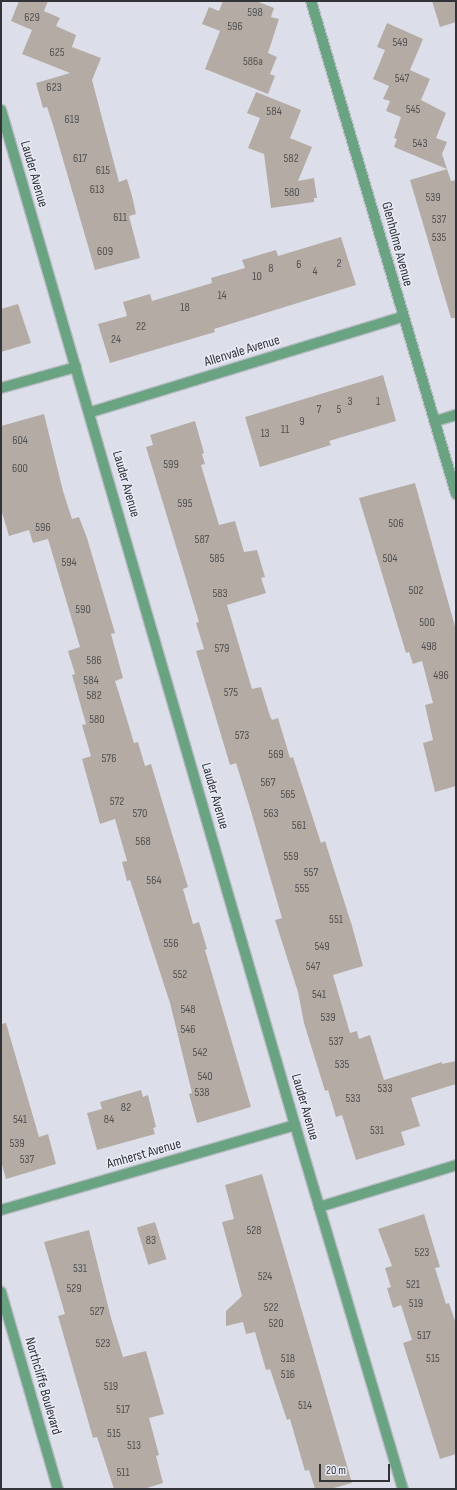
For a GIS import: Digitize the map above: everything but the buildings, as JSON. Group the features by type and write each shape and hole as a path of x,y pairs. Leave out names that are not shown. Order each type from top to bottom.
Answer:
{"street":[{"name":"Glenholme Avenue","path":"311,1 362,171 402,317 436,421 456,494"},
{"name":"Lauder Avenue","path":"1,110 3,127 91,412 295,1125 403,1489"},
{"name":"Allenvale Avenue","path":"91,412 402,317"},
{"path":"1,388 76,367"},
{"path":"436,421 456,415"},
{"name":"Amherst Avenue","path":"1,1210 295,1125"},
{"path":"319,1207 456,1165"},
{"name":"Northcliffe Boulevard","path":"1,1292 58,1489"}]}
